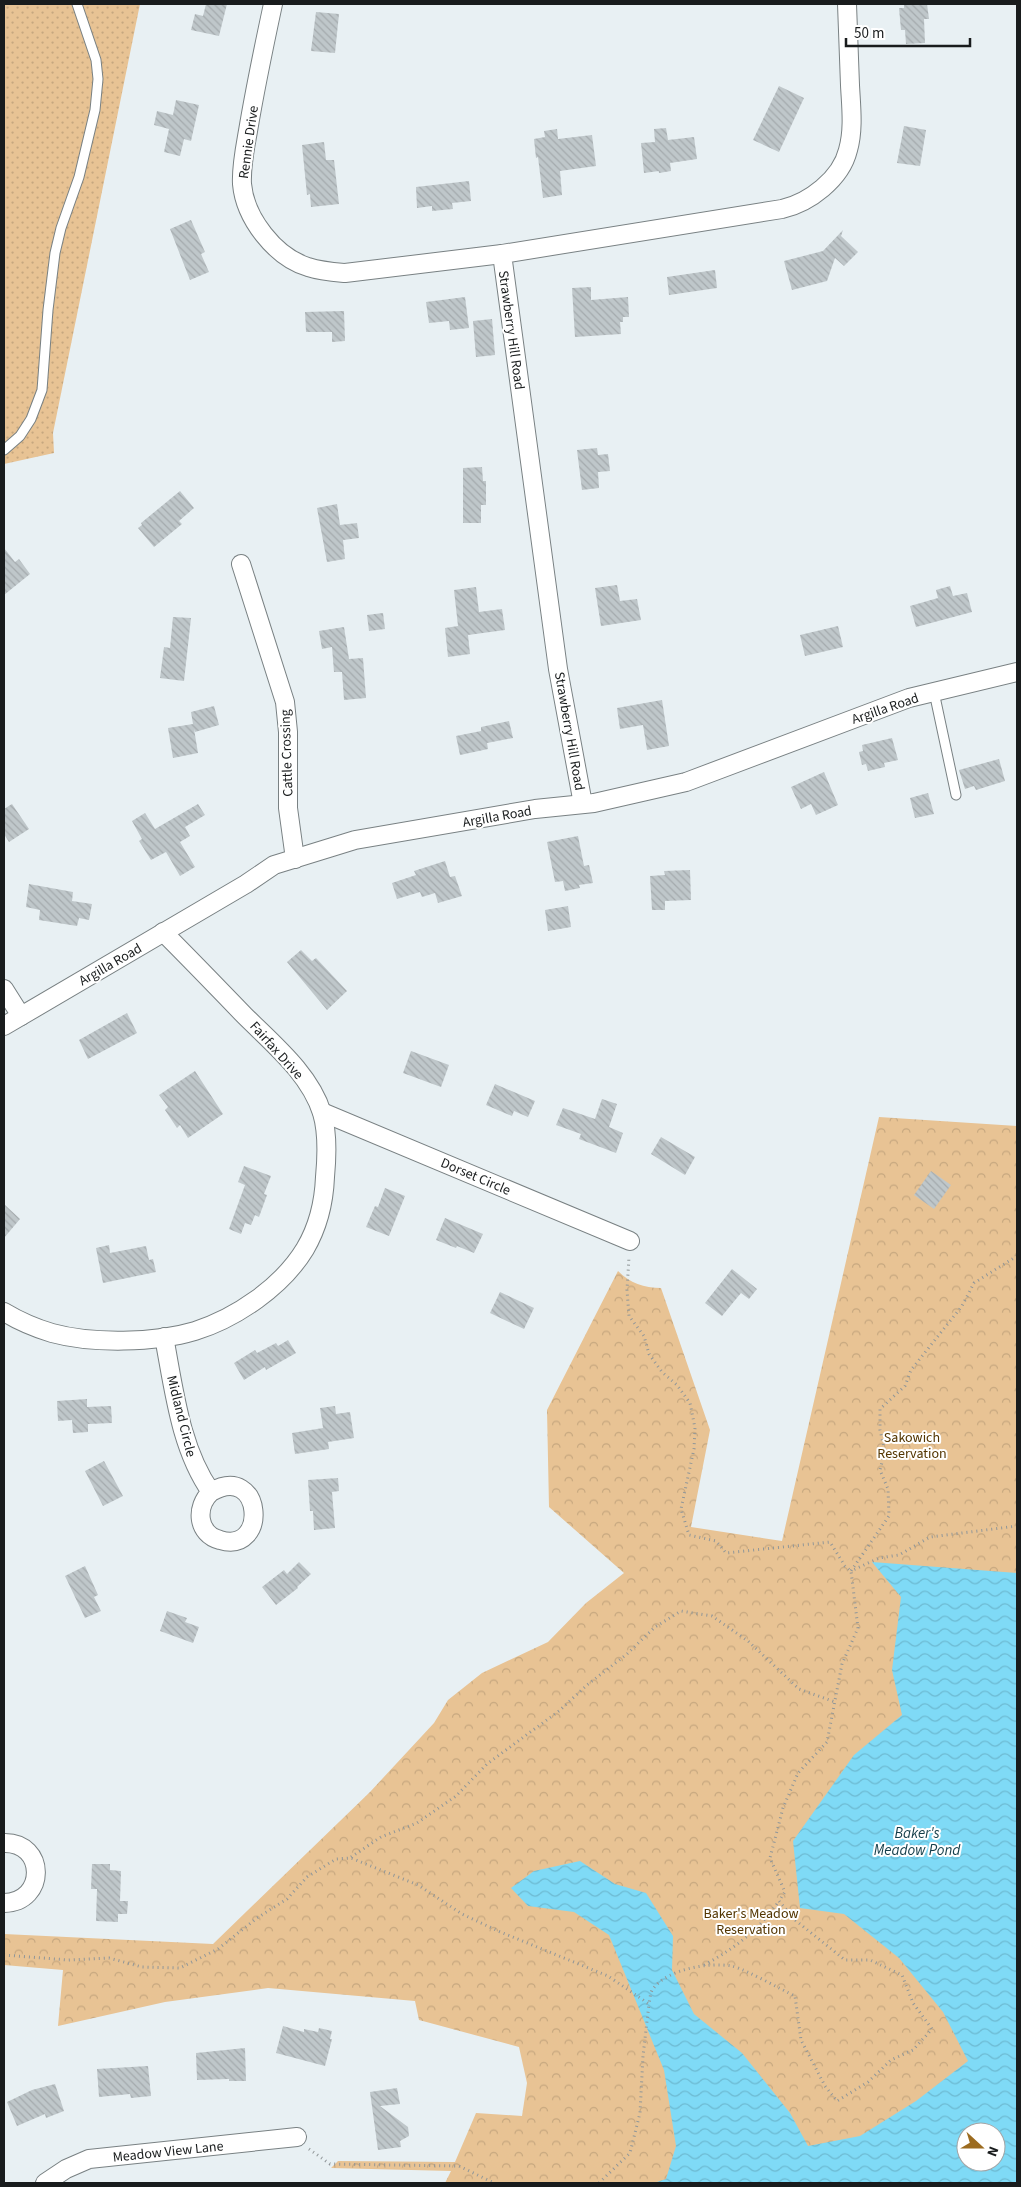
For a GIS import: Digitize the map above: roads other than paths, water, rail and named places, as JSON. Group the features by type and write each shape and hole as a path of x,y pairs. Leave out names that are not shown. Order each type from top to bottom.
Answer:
{"street":[{"name":"Rennie Drive","path":"273,4 252,107 242,184 246,202 254,220 280,252 307,267 325,271 345,272 502,254"},
{"name":"Strawberry Hill Road","path":"583,804 558,669 502,254 794,206 807,200 831,179 842,166 848,151 851,115 847,4"},
{"name":"Cattle Crossing","path":"241,564 285,702 288,732 288,808 295,859"},
{"name":"Argilla Road","path":"4,1026 274,866 355,840 535,809 628,797 686,782 910,698 1017,672"},
{"name":"Fairfax Drive","path":"4,1312 34,1327 73,1337 114,1340 164,1337 195,1331 247,1305 279,1279 304,1249 321,1210 325,1186 326,1134 322,1112 312,1091 286,1056 163,932"},
{"path":"4,989 21,1016"},
{"name":"Dorset Circle","path":"322,1112 630,1240"},
{"name":"Midland Circle","path":"164,1337 186,1438 194,1464 211,1492"},
{"path":"4,1843 24,1848 33,1858 36,1870 34,1883 28,1894 17,1901 4,1903"},
{"name":"Meadow View Lane","path":"44,2183 66,2169 89,2160 296,2138"}],"lane":[{"path":"4,450 20,436 31,419 42,390 48,310 55,253 61,228 79,177 95,110 98,79 96,60 77,4"},
{"path":"934,692 956,794"}],"water":[{"name":"Baker's Meadow Pond","path":"872,1562 1017,1573 1017,2183 654,2183 666,2179 676,2146 664,2070 609,1935 574,1912 528,1906 511,1888 534,1871 580,1861 615,1884 646,1893 673,1936 672,1970 694,2014 742,2053 790,2113 808,2146 860,2136 916,2101 968,2061 943,2012 899,1958 844,1914 800,1908 793,1841 854,1755 902,1715 892,1670 901,1597"}],"park label":[{"name":"Sakowich Reservation","path":"912,1445"},
{"name":"Baker's Meadow Reservation","path":"751,1922"}]}
